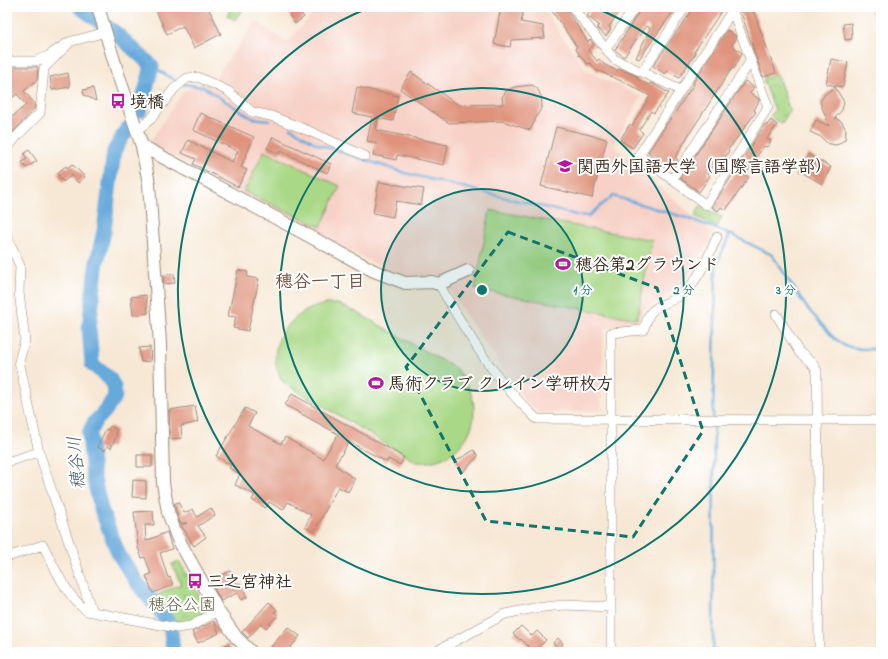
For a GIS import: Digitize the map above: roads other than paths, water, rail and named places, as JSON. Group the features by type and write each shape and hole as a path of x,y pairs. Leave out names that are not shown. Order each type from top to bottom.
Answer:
{"street":[{"path":"606,49 635,7"},
{"path":"642,72 685,7"},
{"path":"99,8 118,74 142,146 149,184 155,252 160,344 165,500 177,537 218,611 236,637 251,652"},
{"path":"578,9 614,59 680,90"},
{"path":"731,9 768,107 706,205 639,155 731,9"},
{"path":"7,61 36,61 48,56 77,39 105,30"},
{"path":"7,149 17,136 40,114 44,68 68,44"},
{"path":"672,180 750,62"},
{"path":"137,130 151,119 174,89 187,78 198,77 228,91 252,112 271,116 309,130 365,156"},
{"path":"142,146 374,271 405,284 432,282 439,284 468,271"},
{"path":"7,236 20,266 19,292 25,340 19,361 39,452 92,612"},
{"path":"611,652 611,334 643,330 646,318 652,311 675,300 687,291 708,256 717,237"},
{"path":"439,284 488,363 522,405 537,419 881,420"},
{"path":"776,314 799,352 813,364 817,371 819,652"},
{"path":"7,462 39,452"},
{"path":"7,557 43,545 77,604 87,611 177,628 191,626 218,611"},
{"path":"435,652 505,614 535,608 564,605 611,607"}],"waterway":[{"name":"穂谷川","path":"80,7 116,33 152,66 140,110"},
{"path":"152,66 179,83"},
{"path":"183,84 203,87 252,118 269,120"},
{"path":"291,128 317,144 405,173 576,215 588,216 613,196 690,219 730,234 772,255 807,308 833,337 845,346 861,349 881,349"},
{"name":"穂谷川","path":"127,129 114,151 104,231 96,267 89,328 92,364 110,379 114,387 115,396 106,410 94,423 89,433 93,475 101,509 119,555 138,584 167,620 171,631 173,652"},
{"path":"713,417 716,266 730,234"},
{"path":"713,652 714,422"}],"place":[{"name":"境橋","path":"118,101"},
{"name":"関西外国語大学（国際言語学部）","path":"565,166"},
{"name":"穂谷第2グラウンド","path":"563,264"},
{"name":"馬術クラブ クレイン学研枚方","path":"376,383"},
{"name":"三之宮神社","path":"195,581"}],"district":[{"name":"穂谷一丁目","path":"320,281"}],"park label":[{"name":"穂谷公園","path":"182,604"}]}
